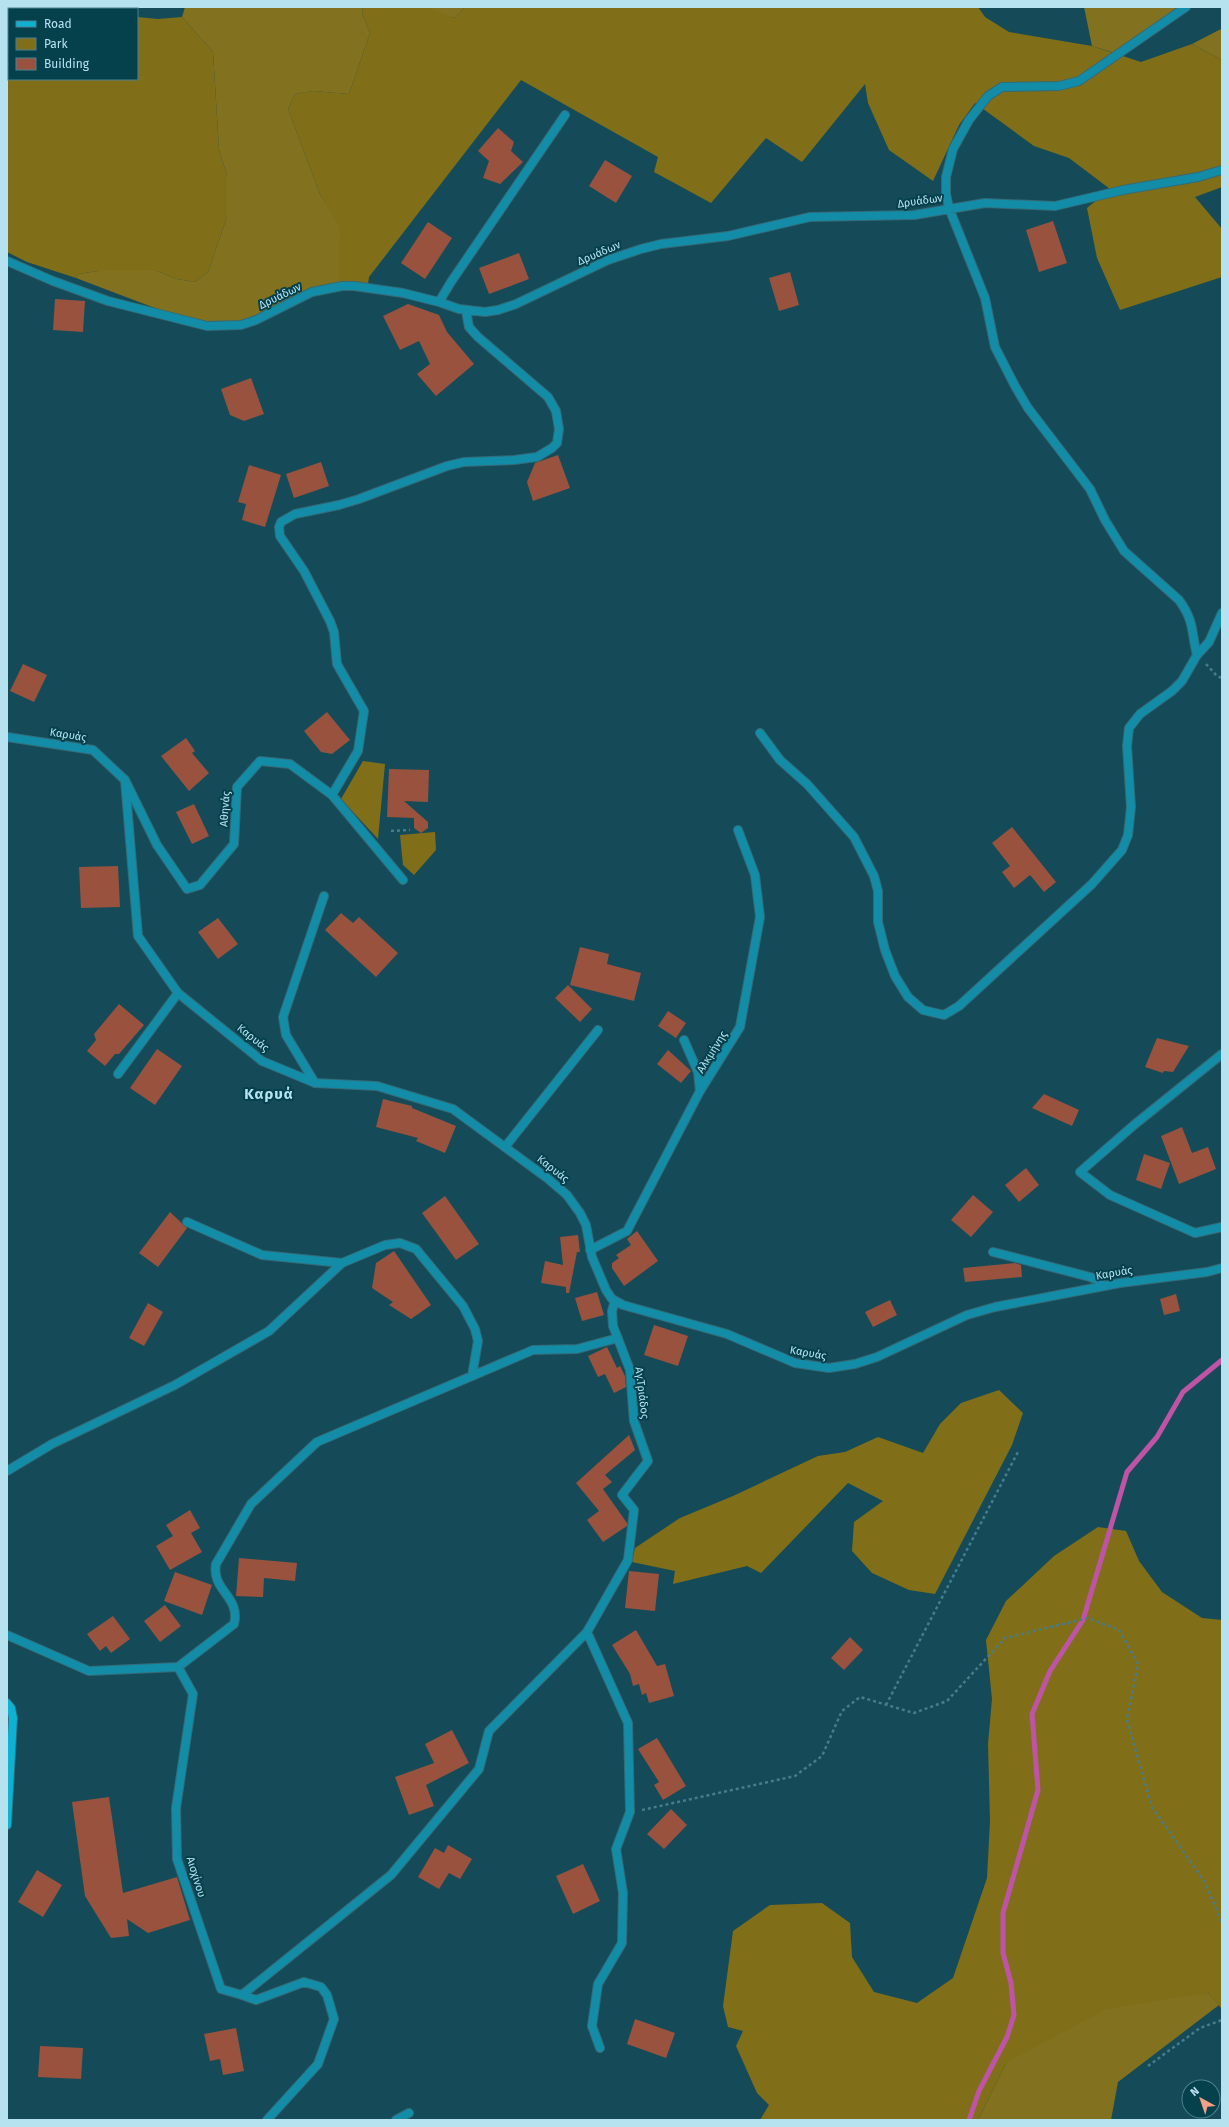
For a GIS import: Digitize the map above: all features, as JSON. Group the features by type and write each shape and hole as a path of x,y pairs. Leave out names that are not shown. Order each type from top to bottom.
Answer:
{"main road":[{"path":"7,1703 11,1708 13,1718 7,1825"}],"street":[{"path":"1186,7 1079,81 1053,87 1002,87 988,96 968,120 950,158 946,184 949,208 985,298 995,347 1015,386 1032,414 1090,489 1111,532 1124,551 1174,595 1186,609 1193,625 1198,655"},
{"path":"439,302 565,115"},
{"name":"Δρυάδων","path":"7,261 60,284 108,301 207,326 241,325 256,320 312,292 342,286 354,286 403,293 439,302 466,311 485,312 505,308 608,260 641,248 682,241 728,236 810,217 907,215 998,202 1055,206 1123,190 1198,177 1222,170"},
{"path":"332,795 358,751 364,711 337,664 334,632 330,620 306,576 280,536 279,528 281,522 295,514 339,505 454,464 537,457 546,453 557,443 559,429 558,418 548,397 478,337 469,327 466,311"},
{"path":"760,733 780,760 807,784 854,837 874,876 878,891 878,922 884,950 894,976 908,996 923,1010 944,1015 959,1006 1092,884 1122,850 1128,835 1131,808 1127,746 1129,728 1140,714 1172,691 1182,681 1198,655 1209,642 1222,613"},
{"name":"Καρυάς","path":"7,737 93,750 125,780 138,936 178,993 262,1061 316,1083 377,1086 453,1109 560,1188 571,1200 580,1213 587,1228 590,1250 606,1290 614,1301 637,1310 727,1334 794,1363 829,1368 849,1365 877,1357 954,1321 980,1311 1104,1286 1206,1272 1222,1268"},
{"name":"Αθηνάς","path":"125,780 157,845 187,889 200,885 234,844 237,787 260,760 290,764 332,795 403,880"},
{"name":"Αλκμήνης","path":"590,1250 627,1231 700,1091 740,1027 760,917 755,875 738,830"},
{"path":"316,1083 286,1035 283,1016 324,896"},
{"path":"118,1074 178,993"},
{"path":"505,1147 598,1030"},
{"path":"684,1040 698,1072 700,1091"},
{"path":"1222,1054 1134,1125 1080,1172 1110,1195 1195,1233 1222,1227"},
{"path":"187,1222 262,1255 342,1263"},
{"path":"7,1471 58,1441 175,1385 269,1331 342,1263 373,1249 395,1243 405,1244 416,1249 455,1295 470,1318 478,1341 472,1376"},
{"path":"993,1252 1090,1277 1098,1280 1104,1286"},
{"name":"Αγ.Τριάδος","path":"587,1632 628,1560 634,1510 622,1495 648,1461 634,1421 632,1379 612,1317 614,1301"},
{"path":"7,1635 89,1671 178,1667 234,1624 237,1613 217,1581 214,1573 216,1564 251,1504 317,1442 533,1350 577,1350 618,1338"},
{"path":"242,1995 391,1875 479,1768 489,1732 587,1632 628,1723 630,1812 616,1849 623,1893 622,1943 598,1984 592,2026 600,2048"},
{"name":"Αισχίνου","path":"178,1667 193,1694 176,1808 177,1859 221,1989 242,1995"},
{"path":"242,1995 256,2000 304,1982 321,1987 327,1995 334,2019 318,2064 267,2120"},
{"path":"396,2120 409,2113"}],"path":[{"path":"1198,655 1217,676 1222,678"},
{"path":"391,831 410,830"},
{"path":"886,1705 1019,1450"},
{"path":"630,1812 795,1776 822,1756 842,1711 860,1697 914,1713 947,1702 1005,1638 1088,1618 1119,1630 1138,1664 1128,1720 1152,1807 1204,1881 1222,1922"},
{"path":"1148,2066 1200,2028 1222,2020"}],"green space":[{"path":"363,7 431,7 455,18 465,7 978,7 985,17 1009,32 1092,46 1141,62 1192,44 1222,60 1222,187 1195,197 1222,229 1222,277 1120,310 1097,258 1087,208 1110,189 1069,158 1034,146 975,103 959,125 933,181 889,150 868,103 865,84 802,162 766,138 711,203 654,172 658,157 521,80 369,277 368,284 339,283 339,227 320,194 288,109 295,94 313,91 349,94 370,33 362,13"},
{"path":"138,17 158,19 182,17 213,52 219,150 227,175 227,217 208,272 195,282 177,279 157,271 98,271 78,274 76,278 27,262 7,252 7,19 8,80 138,80"},
{"path":"363,761 385,764 378,839 341,799"},
{"path":"435,832 436,850 414,875 403,865 400,835"},
{"path":"999,1390 1023,1413 1012,1445 935,1594 909,1590 872,1573 852,1551 854,1522 883,1501 848,1483 761,1573 747,1566 673,1584 675,1571 632,1562 635,1548 680,1518 733,1496 818,1456 845,1452 878,1437 923,1453 940,1424 961,1403"},
{"path":"1098,1527 1126,1531 1139,1561 1162,1592 1202,1618 1222,1620 1222,2009 1208,1993 1006,2063 978,2120 760,2120 769,2105 757,2093 736,2046 743,2031 728,2027 723,2006 733,1931 770,1905 822,1903 850,1923 852,1957 874,1992 917,2003 953,1978 987,1878 990,1821 988,1744 992,1699 986,1640 1006,1601 1054,1556"}],"shaded area":[{"path":"185,7 363,7 362,13 370,33 349,94 313,91 295,94 288,109 320,194 340,227 339,283 256,318 224,325 189,321 76,278 78,274 98,271 157,271 177,279 195,282 208,272 227,217 227,175 219,150 213,52 182,17"},
{"path":"431,7 465,7 455,18 433,10"},
{"path":"1084,7 1178,7 1118,54 1092,46"},
{"path":"1222,29 1222,60 1192,44 1219,30"},
{"path":"1208,1993 1219,2005 1118,2082 1111,2120 978,2120 1006,2063 1106,2009"}],"building":[{"path":"498,128 514,142 511,151 523,162 500,184 483,178 489,161 478,151"},
{"path":"605,160 632,176 616,203 589,186"},
{"path":"1053,221 1067,263 1039,272 1026,230"},
{"path":"428,222 452,238 425,279 401,263"},
{"path":"519,253 529,279 489,294 479,268"},
{"path":"790,272 799,305 779,311 769,278"},
{"path":"55,299 85,301 83,332 53,330"},
{"path":"408,304 439,315 447,332 474,364 436,396 417,374 430,364 419,341 400,350 383,316"},
{"path":"251,378 264,414 244,421 230,415 221,389"},
{"path":"558,455 570,488 533,501 527,482 535,463"},
{"path":"321,462 329,486 294,498 286,474"},
{"path":"249,465 281,475 265,527 242,520 246,504 238,502"},
{"path":"23,664 47,675 34,702 10,691"},
{"path":"327,712 350,740 332,754 321,752 304,731"},
{"path":"186,738 195,751 192,753 209,773 189,791 161,756"},
{"path":"389,769 429,770 428,802 404,801 428,822 428,828 421,833 414,828 414,818 387,817"},
{"path":"194,804 209,836 192,844 176,812"},
{"path":"1012,827 1056,882 1044,892 1030,875 1014,888 1002,872 1010,866 992,843"},
{"path":"118,866 120,907 81,908 79,867"},
{"path":"341,913 353,923 359,917 398,953 376,977 325,930"},
{"path":"218,918 238,944 218,959 198,932"},
{"path":"580,947 609,954 607,964 641,973 634,1001 570,985"},
{"path":"568,985 592,1009 580,1022 555,998"},
{"path":"119,1004 144,1025 119,1054 115,1054 105,1066 87,1051 96,1040 94,1034"},
{"path":"668,1011 686,1023 676,1038 658,1026"},
{"path":"1157,1038 1189,1046 1173,1072 1164,1071 1163,1073 1145,1067"},
{"path":"157,1049 182,1066 155,1105 130,1088"},
{"path":"668,1050 691,1071 681,1083 657,1064"},
{"path":"1044,1094 1079,1110 1072,1126 1032,1108"},
{"path":"383,1099 412,1106 412,1108 456,1126 445,1153 416,1141 418,1138 376,1127"},
{"path":"1182,1127 1192,1153 1208,1147 1216,1169 1179,1184 1161,1136"},
{"path":"1144,1154 1170,1163 1161,1189 1136,1180"},
{"path":"1026,1168 1039,1185 1019,1202 1005,1185"},
{"path":"973,1195 993,1212 971,1237 951,1220"},
{"path":"445,1196 479,1244 456,1260 422,1213"},
{"path":"170,1212 187,1228 158,1267 139,1253"},
{"path":"637,1231 658,1261 624,1286 612,1268 612,1263 619,1258 616,1255 631,1245 627,1239"},
{"path":"578,1235 580,1252 577,1252 569,1293 566,1293 566,1287 541,1283 545,1261 563,1265 560,1237"},
{"path":"394,1251 431,1305 411,1319 389,1305 393,1302 372,1288 376,1263"},
{"path":"1015,1263 1021,1265 1022,1277 965,1282 963,1268"},
{"path":"597,1292 604,1315 582,1321 575,1298"},
{"path":"1176,1294 1180,1311 1164,1315 1160,1299"},
{"path":"890,1300 897,1315 873,1327 865,1312"},
{"path":"148,1303 163,1312 144,1346 129,1338"},
{"path":"654,1325 688,1336 678,1366 644,1355"},
{"path":"607,1347 617,1368 620,1366 625,1376 626,1387 614,1393 605,1374 598,1377 588,1356"},
{"path":"629,1435 635,1450 605,1475 612,1482 603,1489 627,1523 627,1526 603,1542 587,1520 599,1511 576,1483"},
{"path":"190,1510 200,1528 191,1533 202,1552 170,1570 156,1546 173,1536 166,1525"},
{"path":"239,1558 297,1563 295,1581 264,1578 263,1597 236,1596"},
{"path":"629,1571 659,1574 655,1611 625,1608"},
{"path":"175,1572 212,1585 202,1615 164,1601"},
{"path":"165,1605 181,1626 160,1642 144,1621"},
{"path":"113,1616 130,1639 111,1653 106,1646 100,1651 87,1634"},
{"path":"636,1630 657,1666 665,1664 674,1696 649,1703 646,1693 642,1695 639,1684 633,1686 630,1674 612,1645"},
{"path":"850,1637 863,1650 844,1670 831,1658"},
{"path":"452,1730 469,1763 426,1785 434,1806 409,1815 395,1777 434,1763 425,1744"},
{"path":"657,1738 686,1786 663,1800 654,1785 659,1782 638,1749"},
{"path":"109,1797 123,1893 177,1877 190,1920 148,1933 127,1919 129,1936 111,1938 85,1896 72,1802"},
{"path":"671,1809 687,1825 664,1849 647,1834"},
{"path":"448,1845 472,1859 460,1879 449,1873 439,1889 418,1877 435,1848 444,1853"},
{"path":"583,1864 600,1901 573,1914 556,1876"},
{"path":"37,1870 62,1885 43,1917 18,1902"},
{"path":"635,2019 675,2033 666,2058 627,2044"},
{"path":"236,2028 244,2071 223,2075 220,2059 210,2061 204,2034"},
{"path":"40,2046 83,2048 81,2079 38,2077"}],"waterway":[{"path":"969,2120 979,2091 1007,2037 1014,2015 1011,1983 1003,1953 1003,1913 1038,1790 1032,1714 1050,1671 1083,1620 1127,1472 1157,1437 1183,1392 1222,1360"}],"district":[{"name":"Καρυά","path":"269,1094"}]}
